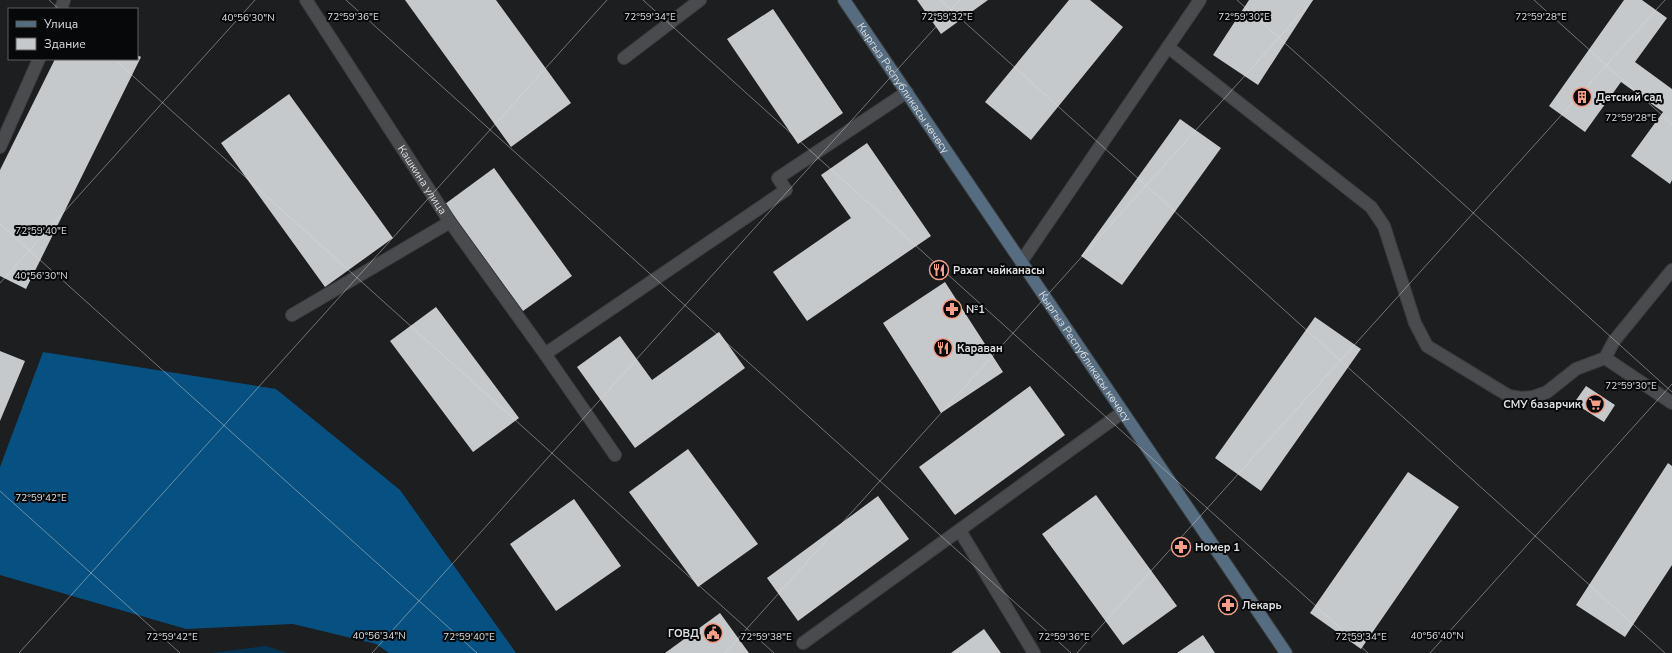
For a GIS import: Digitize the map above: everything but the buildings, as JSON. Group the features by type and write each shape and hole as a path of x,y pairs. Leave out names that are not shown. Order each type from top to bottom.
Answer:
{"main road":[{"name":"Кыргыз Республикасы көчөсү","path":"844,0 1286,653"}],"street":[{"name":"Кашкина улица","path":"306,0 450,222 545,354 615,455"},
{"path":"624,58 700,0"},
{"path":"1021,262 1200,0"},
{"path":"1168,47 1372,207 1384,226 1416,323 1427,346 1509,396 1522,398 1547,392 1576,369 1604,358 1614,341 1672,270"},
{"path":"0,147 39,60"},
{"path":"545,354 786,190 778,178 907,92"},
{"path":"292,315 450,222"},
{"path":"1604,358 1672,403"},
{"path":"802,643 960,531 1123,412"},
{"path":"960,531 1034,653"}],"shaded area":[{"path":"43,352 276,389 400,490 516,653 389,653 376,644 293,624 186,629 0,575 0,467"},
{"path":"266,646 287,653 211,653"}],"place":[{"name":"Детский сад","path":"1582,97"},
{"name":"Рахат чайканасы","path":"939,270"},
{"name":"№1","path":"952,309"},
{"name":"Караван","path":"943,348"},
{"name":"СМУ базарчик","path":"1595,404"},
{"name":"Номер 1","path":"1181,547"},
{"name":"Лекарь","path":"1228,605"},
{"name":"ГОВД","path":"713,633"}]}
